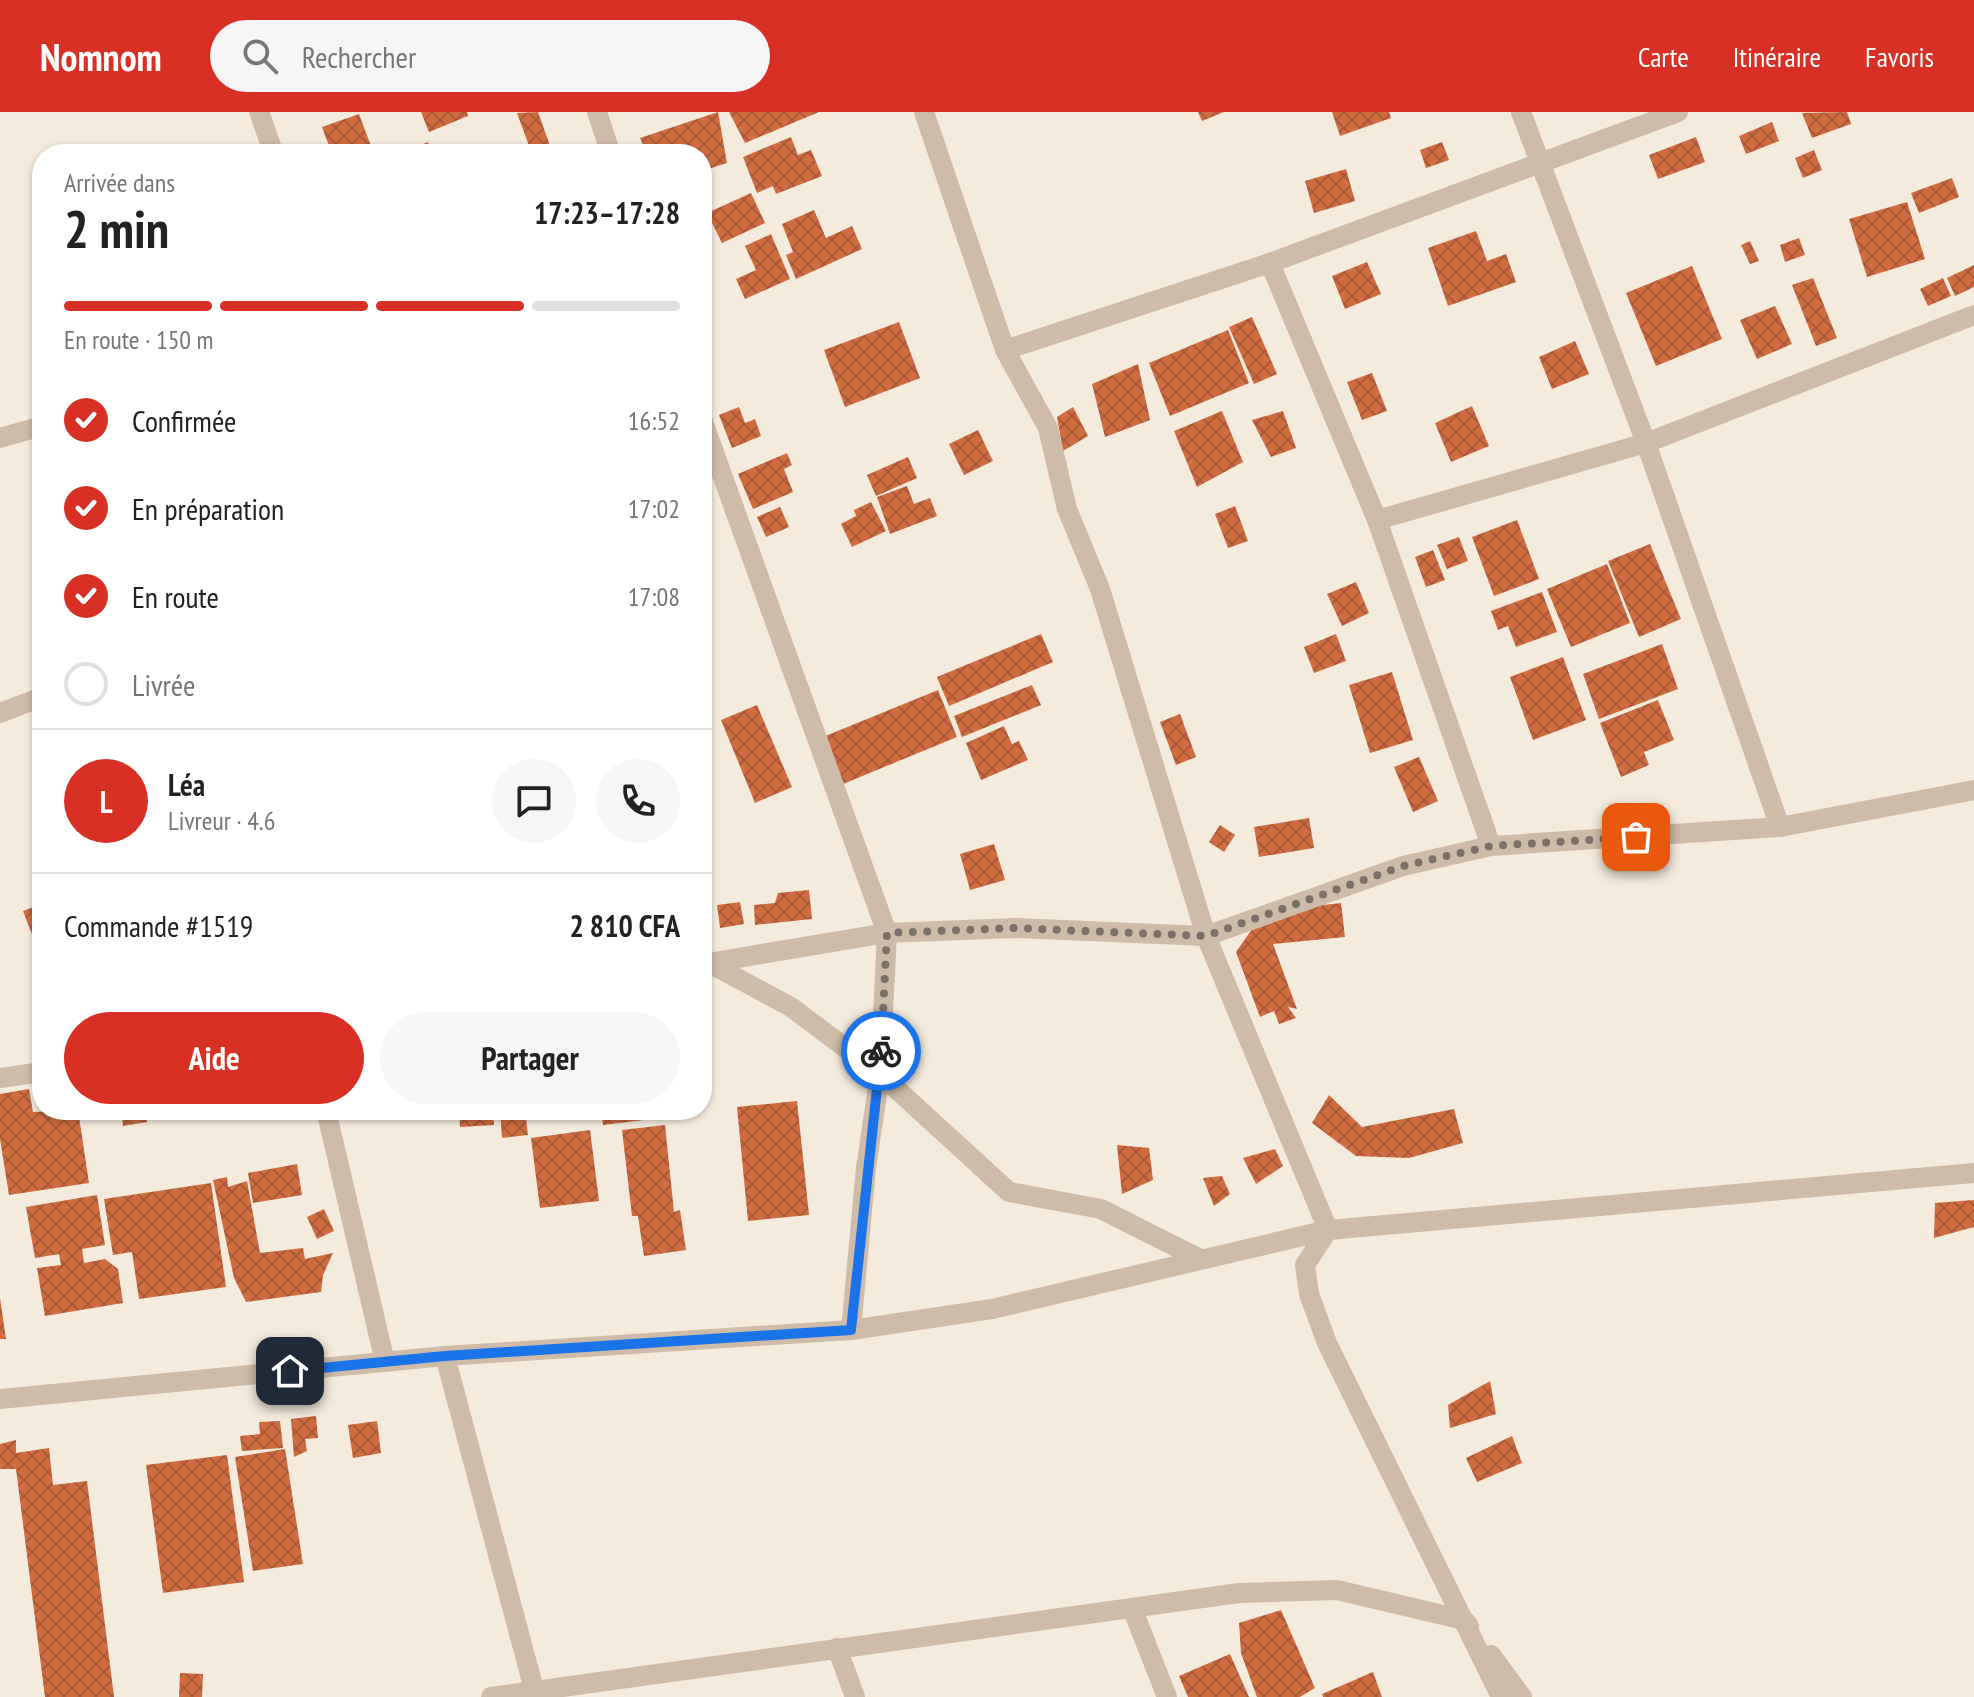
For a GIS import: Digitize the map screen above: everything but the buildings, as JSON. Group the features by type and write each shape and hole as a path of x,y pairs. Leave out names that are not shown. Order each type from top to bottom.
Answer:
{"street":[{"path":"259,112 270,144"},
{"path":"597,112 608,144"},
{"path":"924,112 1005,350 1048,428 1067,509 1100,589 1206,936 1328,1230"},
{"path":"1521,112 1646,443 1780,827"},
{"path":"1005,350 1270,263 1678,112"},
{"path":"1270,263 1377,520 1491,846"},
{"path":"1377,520 1646,443 1974,315"},
{"path":"0,438 32,429"},
{"path":"712,447 887,933 880,1074 866,1168 851,1330"},
{"path":"0,713 32,701"},
{"path":"712,963 887,933 1014,928 1206,936 1403,866 1491,846 1780,827 1974,790"},
{"path":"712,967 791,1007 880,1074 1009,1192 1101,1209 1200,1259"},
{"path":"0,1078 32,1073"},
{"path":"328,1120 385,1362"},
{"path":"0,1399 445,1356 851,1330 992,1309 1328,1230 1974,1173"},
{"path":"1328,1230 1305,1265 1309,1294 1327,1343 1501,1697"},
{"path":"445,1356 535,1694"},
{"path":"491,1697 535,1694 837,1648 1239,1593 1337,1590 1464,1620 1522,1697"},
{"path":"1132,1608 1167,1697"},
{"path":"837,1648 855,1697"}],"way so far":[{"path":"881,1051 887,933 1014,928 1206,936 1403,866 1432,859 1491,846 1636,837"}],"route":[{"path":"290,1371 445,1356 851,1330 866,1168 881,1051"}]}
